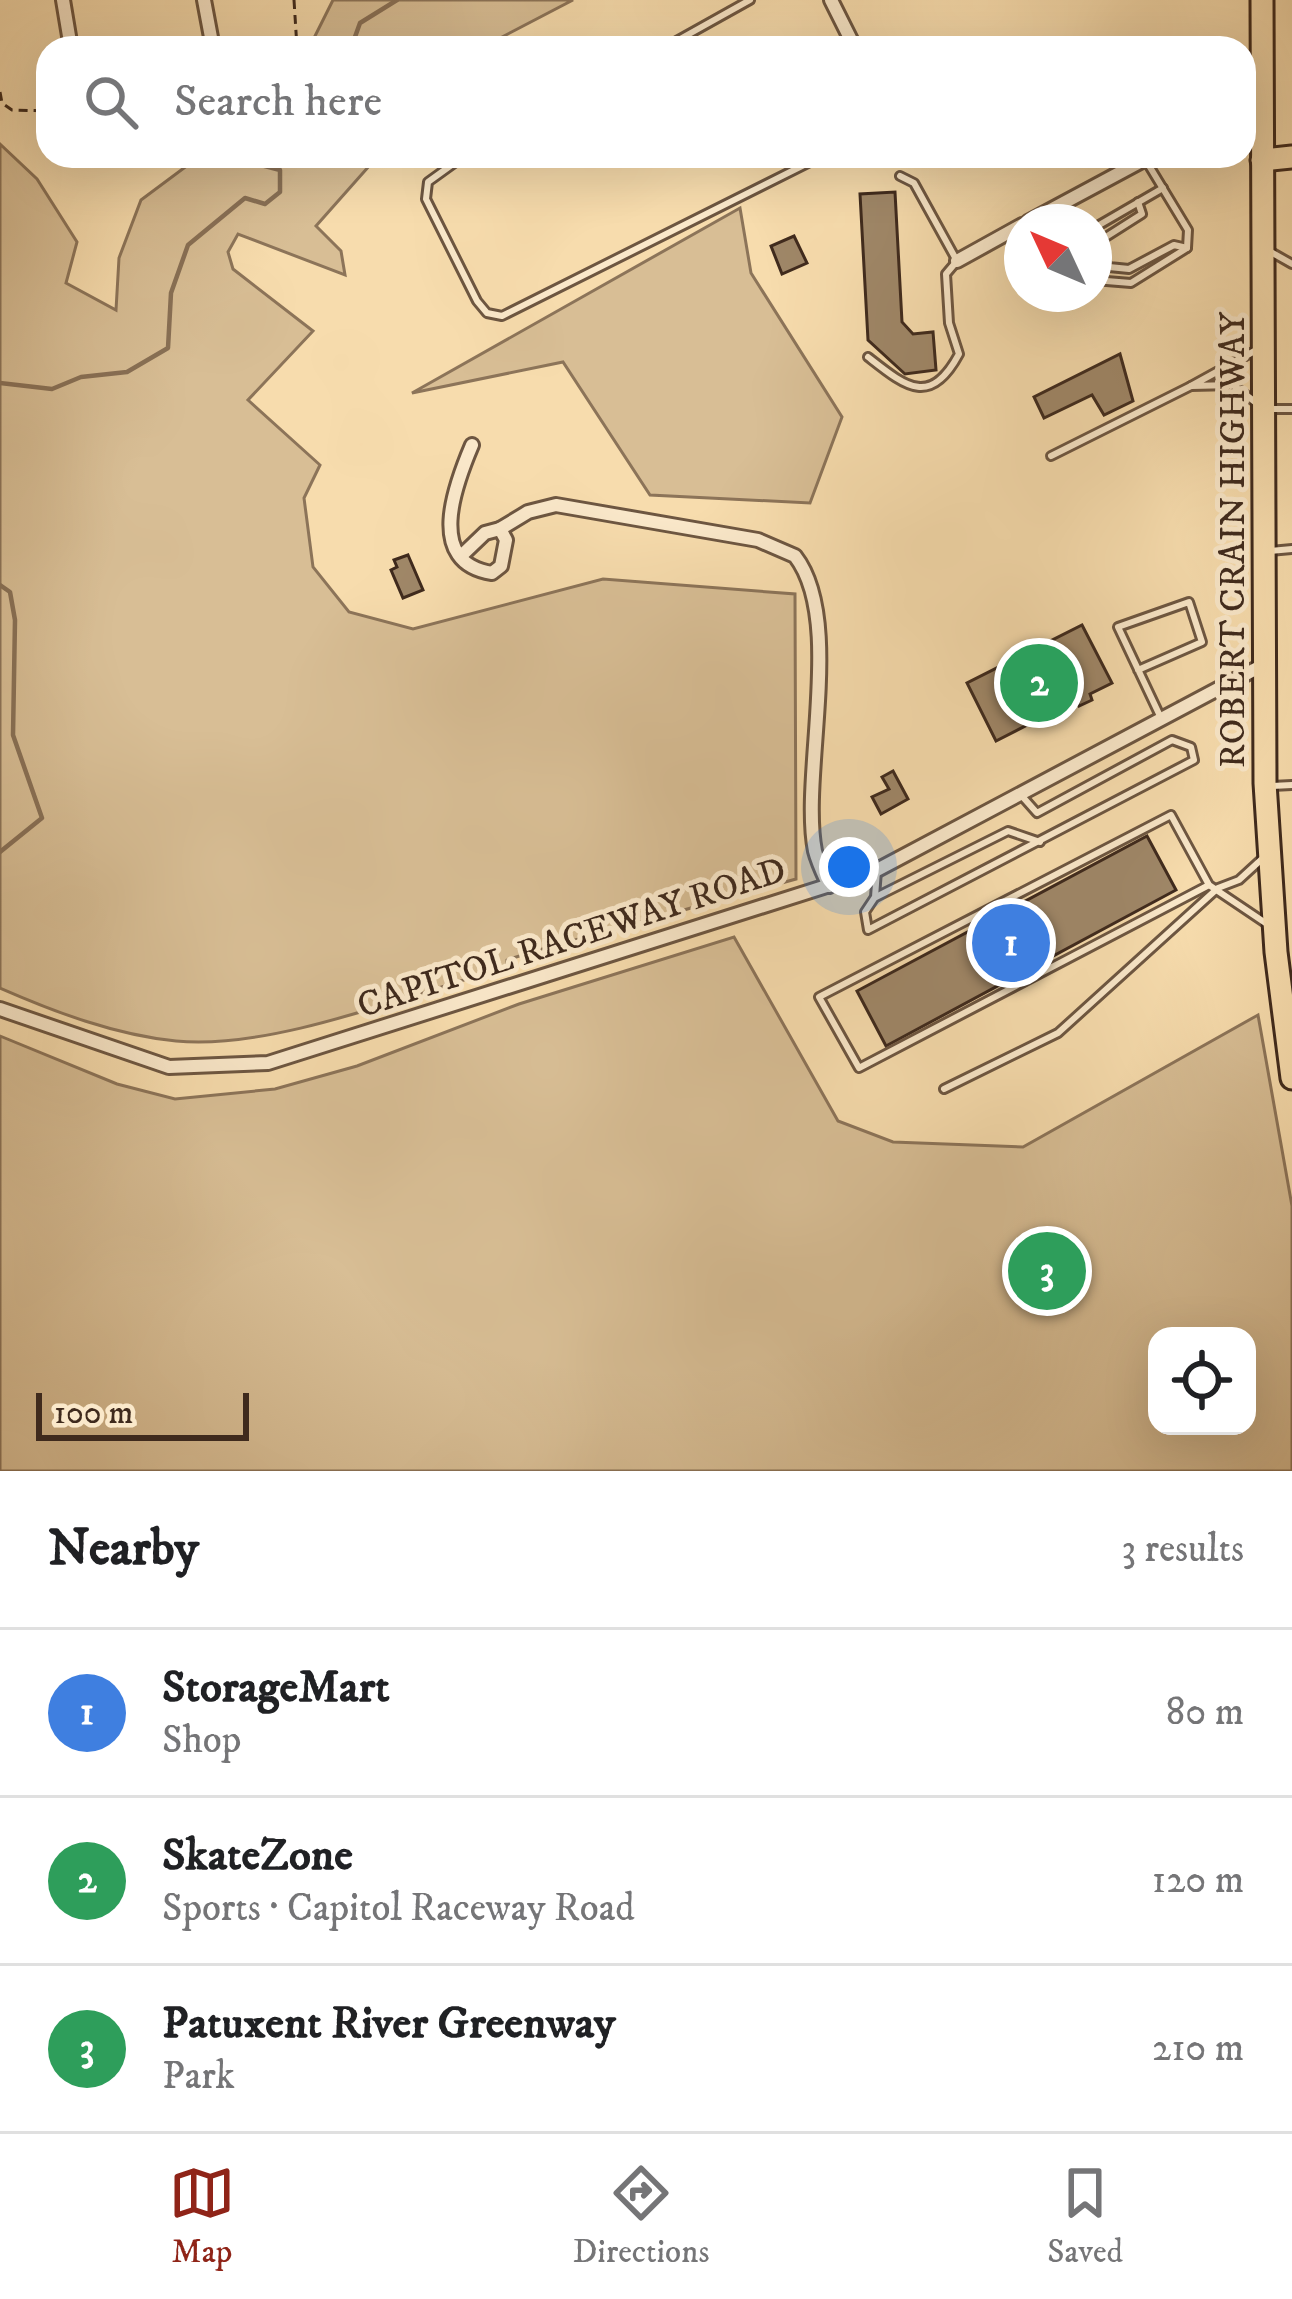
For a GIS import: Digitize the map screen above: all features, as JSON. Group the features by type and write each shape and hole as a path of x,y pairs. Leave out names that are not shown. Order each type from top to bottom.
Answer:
{"highway":[{"name":"ROBERT CRAIN HIGHWAY","path":"1256,105 1262,0"},
{"path":"1256,158 1292,157"},
{"name":"ROBERT CRAIN HIGHWAY","path":"1254,168 1262,247 1265,786 1274,928 1284,954 1292,1078"}],"street":[{"path":"63,0 69,36"},
{"path":"204,0 211,36"},
{"path":"831,0 849,36"},
{"path":"1073,204 1132,168"},
{"path":"957,261 1004,235"},
{"path":"472,445 448,512 451,539 468,566 492,573 505,553 500,529"},
{"path":"460,556 485,533 528,512 556,505 758,540 795,556 812,590 819,681 813,823 816,853 829,886"},
{"name":"CAPITOL RACEWAY ROAD","path":"0,1009 169,1066 268,1063 878,870 1263,665"}],"lane":[{"path":"686,36 750,0"},
{"path":"447,168 428,182 426,199 477,301 487,313 502,316 798,168"},
{"path":"1153,168 1188,230 1187,248"},
{"path":"868,357 906,386 919,389 942,379 959,354 949,323 946,274 957,261 914,183 900,176"},
{"path":"1112,217 1162,188"},
{"path":"1138,202 1142,214 1098,242 1096,250 1109,267 1129,269 1174,245 1187,248"},
{"path":"1262,247 1292,264"},
{"path":"1112,283 1131,283 1187,248"},
{"path":"1051,456 1263,346"},
{"path":"1191,386 1233,385 1264,409 1292,409"},
{"path":"1265,551 1292,549"},
{"path":"1138,670 1202,642 1189,602 1118,626 1138,670 1162,719"},
{"path":"878,870 875,897 865,912 868,930 1194,760 1191,747 1172,740 1037,813 1021,795"},
{"path":"1265,786 1292,785"},
{"path":"1268,850 1255,869 1213,887 860,1068 819,997 1171,815 1213,887 1274,928"},
{"path":"875,897 884,897 1008,831 1040,842"},
{"path":"944,1089 1058,1033 1213,887"}],"path":[{"path":"294,0 296,36"},
{"path":"0,92 2,103 12,110 36,111"}],"shaded area":[{"path":"333,0 573,0 504,36 315,36"},
{"path":"0,144 37,179 77,242 66,283 116,310 119,258 141,200 184,168 367,168 316,226 341,251 345,275 238,234 228,252 233,269 313,331 248,400 320,465 304,498 313,567 349,612 413,629 603,579 795,594 796,879 535,951 507,960 507,967 342,1017 254,1037 213,1042 130,1034 0,988"},
{"path":"740,208 751,273 842,417 810,503 650,495 563,362 412,393"},
{"path":"734,937 838,1121 893,1142 1023,1147 1258,1015 1292,1206 1292,1471 0,1471 0,1036 117,1084 175,1099 275,1089 357,1066 519,1004"}],"building":[{"path":"895,192 902,322 913,334 933,332 936,370 905,374 868,340 860,194"},
{"path":"794,236 807,263 782,274 771,246"},
{"path":"1120,354 1133,401 1104,415 1092,395 1044,418 1034,397"},
{"path":"408,555 423,590 403,598 391,570 397,567 394,560"},
{"path":"1082,625 1112,683 1090,694 1092,700 1079,706 1076,700 996,741 967,683"},
{"path":"893,771 908,799 881,814 872,797 889,789 882,777"},
{"path":"1147,836 1176,890 886,1046 857,991"}],"waterway":[{"path":"355,36 360,23 397,0"},
{"path":"0,383 52,389 81,377 127,372 168,348 171,293 188,245 245,198 265,204 280,192 280,170 272,168"},
{"path":"0,585 10,592 15,620 13,735 42,818 0,852"}],"place":[{"name":"SkateZone","path":"1039,683"},
{"name":"StorageMart","path":"1011,943"},
{"name":"Patuxent River Greenway","path":"1047,1271"}]}
